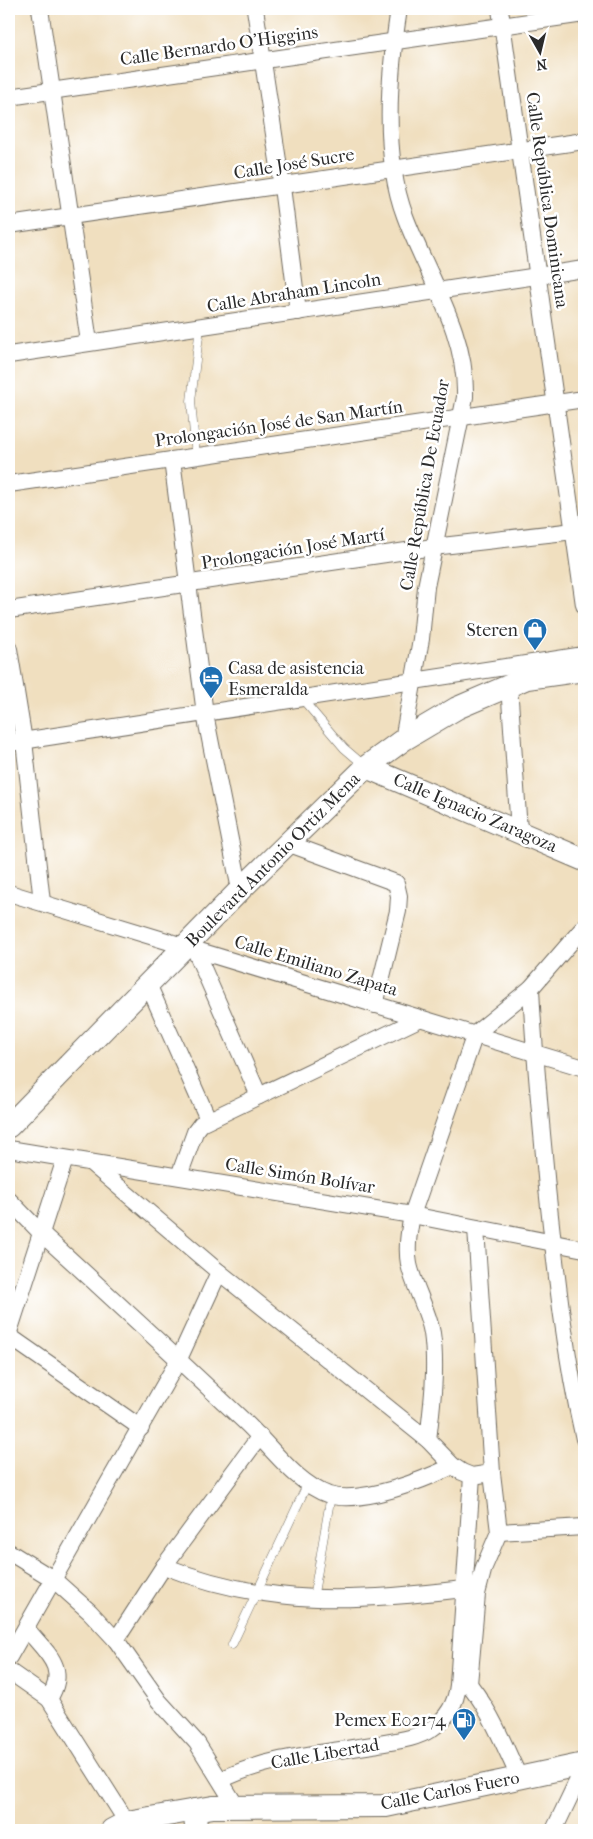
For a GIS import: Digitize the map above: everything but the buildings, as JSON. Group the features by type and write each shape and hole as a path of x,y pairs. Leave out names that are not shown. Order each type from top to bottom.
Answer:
{"main road":[{"name":"Boulevard Antonio Ortiz Mena","path":"9,1126 148,984 191,948 240,890 366,767 403,740 457,708 509,684 527,678 584,670"},
{"name":"Calle Ignacio Zaragoza","path":"366,767 584,860"},
{"name":"Calle Carlos Fuero","path":"196,1820 236,1806 386,1806 584,1765"},
{"path":"119,1826 196,1820"}],"street":[{"path":"40,9 89,342"},
{"path":"255,9 282,187 298,312"},
{"name":"Calle República De Ecuador","path":"399,9 394,41 391,126 394,168 404,215 440,291 461,353 465,377 465,397 433,547 414,681 403,740"},
{"name":"Calle República Dominicana","path":"500,9 555,403 579,531 584,605"},
{"name":"Calle Bernardo O'Higgins","path":"9,97 584,14"},
{"name":"Calle José Sucre","path":"9,225 282,187 394,168 584,141"},
{"name":"Calle Abraham Lincoln","path":"9,355 89,342 200,328 584,269"},
{"name":"Prolongación José de San Martín","path":"9,484 584,400"},
{"path":"172,460 205,714 240,890"},
{"name":"Prolongación José Martí","path":"9,610 433,547 579,531"},
{"path":"9,648 17,742 42,902"},
{"path":"17,742 302,700 584,655"},
{"path":"509,684 519,831"},
{"path":"287,843 392,880 398,887 398,911 376,1006"},
{"name":"Calle Emiliano Zapata","path":"9,893 584,1068"},
{"path":"428,1440 431,1408 432,1336 429,1319 409,1264 408,1242 412,1215 475,1034 531,988 584,927"},
{"path":"191,948 259,1096"},
{"path":"148,984 208,1119"},
{"path":"531,988 534,1052 553,1243 578,1384 584,1439"},
{"path":"179,1176 194,1132 208,1119 419,1019"},
{"name":"Calle Simón Bolívar","path":"9,1149 412,1215 584,1249"},
{"path":"9,1332 65,1158"},
{"path":"92,1164 219,1272 428,1440 454,1466 472,1476 492,1473"},
{"path":"9,1200 41,1233 260,1436 307,1485 331,1495 347,1496 389,1491 454,1466"},
{"path":"470,1592 484,1567 498,1532 492,1473 476,1228"},
{"path":"9,1657 179,1359 219,1272"},
{"path":"9,1336 141,1428"},
{"path":"116,1640 164,1566 260,1436"},
{"path":"472,1476 470,1592 463,1678 492,1718 519,1777"},
{"path":"498,1532 584,1527"},
{"path":"9,1552 53,1579 90,1612 116,1640 159,1701 196,1742 236,1806"},
{"path":"164,1566 188,1575 256,1592 313,1599 393,1598 470,1592"},
{"path":"26,1628 55,1664 58,1672 56,1688 49,1699"},
{"path":"9,1671 49,1699 119,1826"},
{"name":"Calle Libertad","path":"221,1780 254,1767 408,1739 430,1730 450,1712 457,1698 463,1678"},
{"path":"554,1830 584,1765"}],"lane":[{"path":"196,456 191,401 200,328"},
{"path":"302,700 344,748 366,767"},
{"path":"232,1645 307,1485"},
{"path":"313,1599 331,1495"}],"place":[{"name":"Steren","path":"535,651"},
{"name":"Casa de asistencia Esmeralda","path":"211,699"},
{"name":"Pemex E02174","path":"464,1741"}]}
